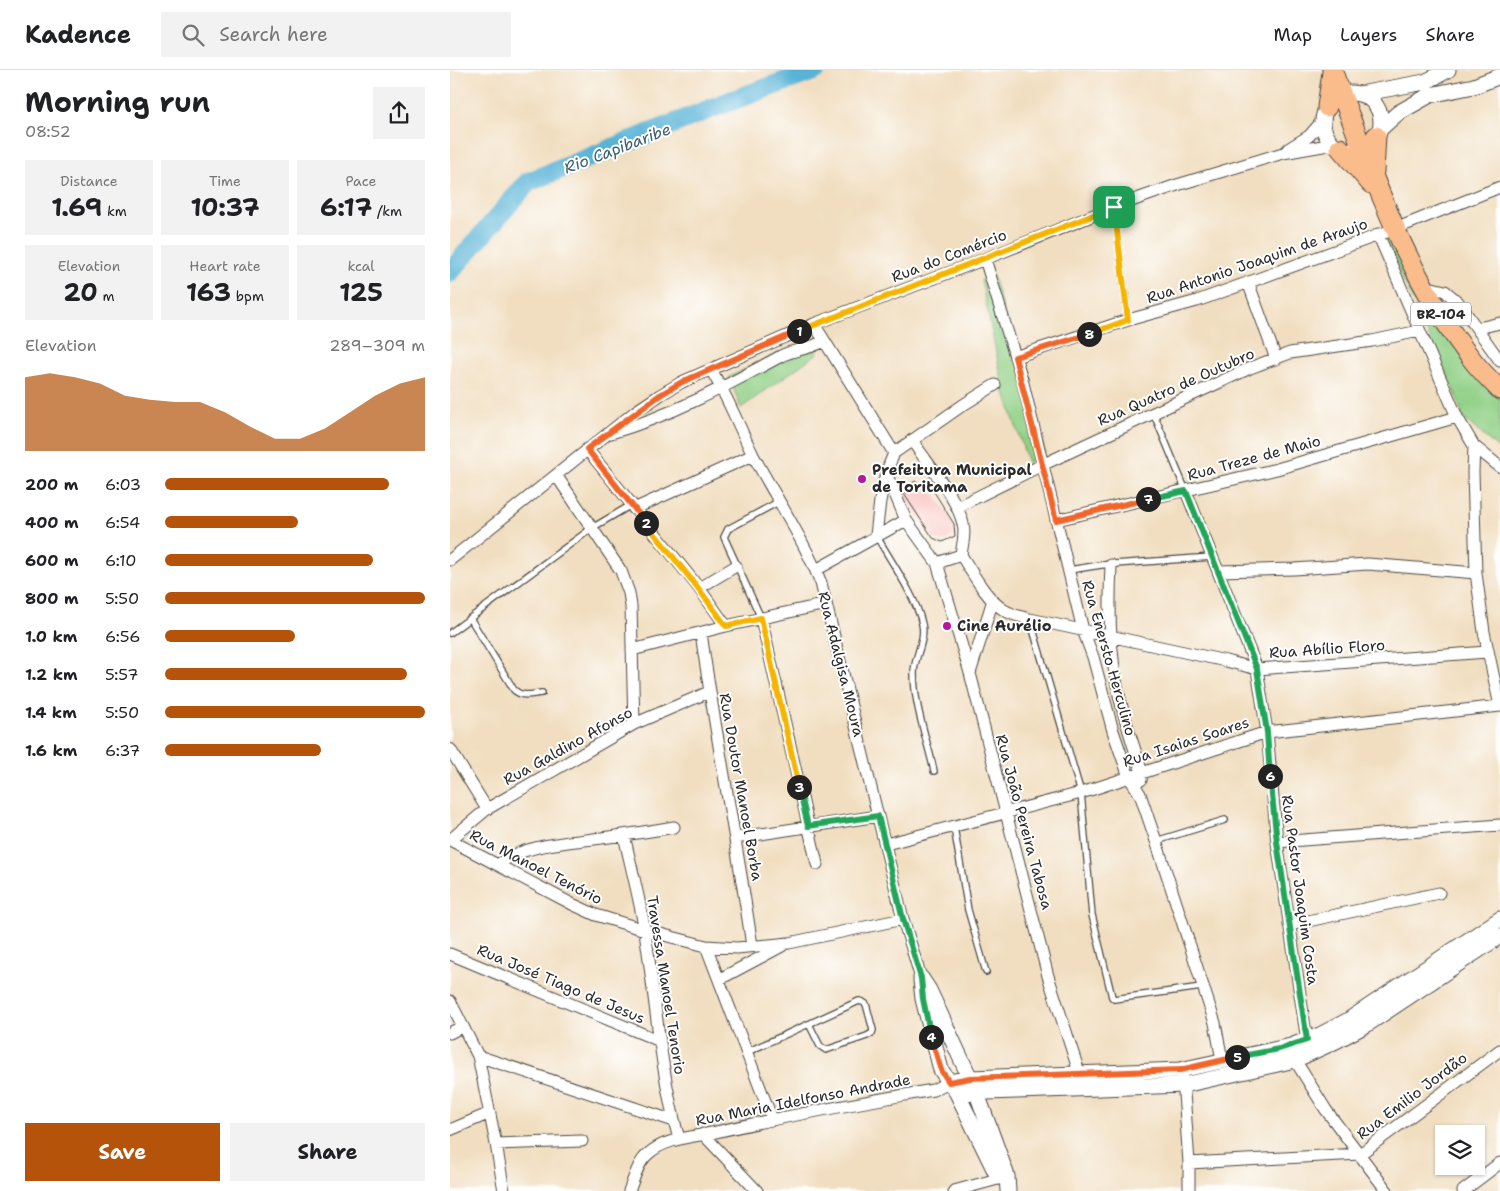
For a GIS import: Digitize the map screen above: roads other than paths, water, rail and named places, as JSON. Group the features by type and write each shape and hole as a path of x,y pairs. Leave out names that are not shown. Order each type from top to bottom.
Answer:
{"highway":[{"path":"1325,114 1332,70"},
{"name":"BR-104","path":"1332,70 1353,94 1362,148 1381,197 1386,231 1424,286 1459,342 1475,364 1500,390"},
{"path":"1337,70 1353,94"},
{"path":"1374,178 1374,156 1378,133"},
{"path":"1337,146 1381,197"}],"street":[{"path":"1283,153 1308,136 1325,114 1331,102 1353,94 1390,90 1425,82 1445,72 1449,90"},
{"path":"1283,153 1337,146 1354,150 1362,148 1372,142 1378,133 1398,113 1430,95 1474,86 1500,76"},
{"path":"1390,90 1398,113"},
{"path":"1353,94 1369,99 1378,110 1380,123 1378,133"},
{"path":"1325,114 1326,134 1337,146"},
{"name":"Rua do Comércio","path":"450,560 636,411 660,395 711,370 814,324 985,259 1114,207 1177,185 1283,153"},
{"name":"Rua Antonio Joaquim de Araujo","path":"1015,357 1128,320 1197,301 1500,187"},
{"path":"1386,231 1419,331 1457,417 1474,446 1500,467"},
{"name":"Rua Enersto Herculino","path":"985,259 1015,357 1083,630 1129,777 1140,794 1215,1023 1222,1060"},
{"path":"1248,282 1276,359"},
{"path":"1424,286 1452,296 1478,328 1500,361"},
{"path":"1478,328 1500,323"},
{"path":"814,324 894,453"},
{"name":"Rua Quatro de Outubro","path":"957,507 1153,412 1250,368 1290,353 1372,341 1419,331"},
{"path":"605,435 661,417 787,353 808,349 824,341"},
{"name":"Rua Adalgisa Moura","path":"711,370 722,387 753,455 780,500 816,570 886,844 903,919 921,978"},
{"path":"876,536 886,473 894,453 995,385"},
{"name":"Rua Treze de Maio","path":"1056,520 1277,469 1457,417"},
{"path":"912,440 957,507 964,533 960,555 993,600 970,673"},
{"path":"1474,446 1476,573 1487,652 1500,706"},
{"path":"587,449 726,626"},
{"path":"632,507 753,455"},
{"name":"Rua João Pereira Tabosa","path":"886,473 906,520 937,563 970,673 1048,976 1082,1081"},
{"path":"556,475 621,571 626,582 631,606 634,724"},
{"name":"Rua Pastor Joaquim Costa","path":"1186,491 1257,669 1267,732 1277,842 1304,1052"},
{"path":"816,570 906,520"},
{"path":"937,563 960,555"},
{"path":"1218,571 1294,569 1368,564 1476,573"},
{"path":"1111,565 1110,636 1116,682 1126,725 1142,773 1140,794"},
{"path":"698,588 736,566"},
{"name":"Rua Abílio Floro","path":"993,600 1003,610 1030,619 1257,669 1487,652"},
{"path":"632,650 726,626 826,604"},
{"path":"761,618 817,864"},
{"name":"Rua Doutor Manoel Borba","path":"701,633 709,692 752,946"},
{"name":"Rua Galdino Afonso","path":"450,840 487,809 634,724 709,692"},
{"name":"Rua Isaias Soares","path":"886,844 1081,793 1267,732 1500,706"},
{"path":"450,749 487,809"},
{"path":"735,838 878,816"},
{"path":"1277,842 1500,825"},
{"path":"498,865 509,856 521,851 674,827"},
{"name":"Travessa Manoel Tenorio","path":"624,835 645,930 660,1041 679,1139"},
{"name":"Rua Manoel Tenório","path":"450,840 572,904 596,914 645,930 706,946 737,948 789,943 903,919"},
{"path":"1289,925 1439,894"},
{"path":"1304,1052 1347,1020 1500,919"},
{"path":"953,1087 973,1084 1182,1077 1304,1052 1366,1025 1500,936"},
{"path":"720,979 789,943"},
{"path":"706,946 772,1119"},
{"name":"Rua José Tiago de Jesus","path":"450,954 660,1041"},
{"path":"921,978 929,990 973,1084 1006,1183"},
{"path":"921,978 923,999 941,1070 953,1087 1006,1183"},
{"path":"450,1001 478,1056 504,1191"},
{"path":"450,1032 463,1026"},
{"path":"1182,1077 1222,1060 1290,1046 1304,1052 1326,1110 1387,1191"},
{"name":"Rua Emilio Jordão","path":"1189,1163 1360,1154 1500,1050"},
{"path":"478,1056 674,1121"},
{"path":"1182,1077 1189,1163 1189,1191"},
{"name":"Rua Maria Idelfonso Andrade","path":"629,1191 647,1154 658,1147 679,1139 772,1119 953,1087"},
{"path":"450,1130 490,1113"},
{"path":"703,1134 756,1191"},
{"path":"496,1144 582,1141"},
{"path":"1463,1191 1500,1163"},
{"path":"954,1191 1006,1183"}],"lane":[{"path":"1114,207 1128,320"},
{"path":"1153,412 1186,491"},
{"path":"761,618 724,537 728,529 780,500"},
{"path":"450,633 592,528 632,507"},
{"path":"876,536 915,603 923,627 914,675 934,771"},
{"path":"1069,570 1212,557"},
{"path":"470,618 514,690 518,694 526,695 542,693"},
{"path":"1030,619 1081,793 1092,915 1112,996 1121,999 1202,987"},
{"path":"1156,841 1225,820"},
{"path":"954,827 968,910 986,972"},
{"path":"747,1052 856,1002 862,1001 866,1004 873,1030 867,1036 826,1050 820,1046 809,1024"}],"waterway":[{"name":"Rio Capibaribe","path":"450,272 528,182 725,103 816,70"}],"place":[{"name":"Prefeitura Municipal de Toritama","path":"862,479"},
{"name":"Cine Aurélio","path":"947,626"}]}
